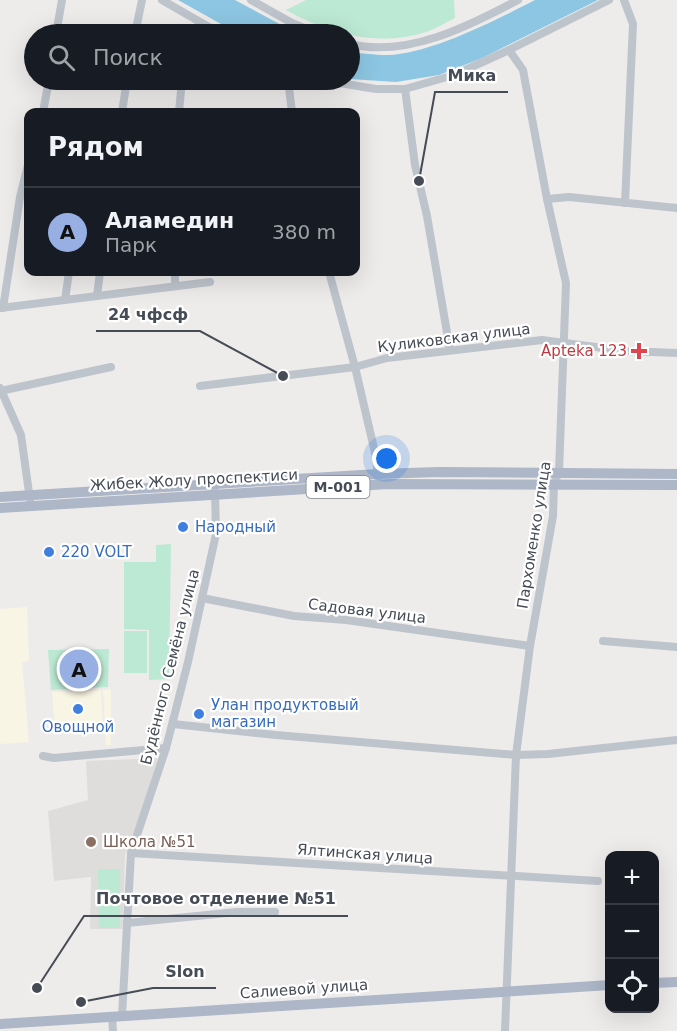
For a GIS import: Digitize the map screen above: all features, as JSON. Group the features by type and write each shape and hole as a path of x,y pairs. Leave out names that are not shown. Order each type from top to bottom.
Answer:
{"main road":[{"name":"Жибек Жолу проспектиси","path":"0,497 30,500 378,479 559,472 677,474"},
{"name":"Жибек Жолу проспектиси","path":"378,479 677,485"},
{"name":"Жибек Жолу проспектиси","path":"0,508 30,500"},
{"path":"659,983 677,982"},
{"name":"Салиевой улица","path":"0,1024 53,1026 117,1016 605,985"}],"street":[{"path":"58,24 62,0"},
{"path":"137,24 141,0"},
{"path":"162,0 199,23"},
{"path":"251,0 294,24"},
{"path":"360,45 416,45 484,18 518,0"},
{"path":"360,86 405,89 454,75 609,0"},
{"path":"624,0 633,24 625,203"},
{"name":"Пархоменко улица","path":"505,1031 516,755 530,646 553,516 554,484 559,472 566,283 547,199 523,70 509,50"},
{"path":"405,89 415,165 428,216 450,350"},
{"path":"44,108 47,90"},
{"path":"123,108 125,90"},
{"path":"179,108 181,90"},
{"path":"289,90 292,108"},
{"path":"24,181 1,308 210,282"},
{"path":"547,199 569,197 677,208"},
{"path":"65,300 68,276"},
{"path":"97,296 100,276"},
{"path":"175,276 175,285"},
{"path":"330,276 355,367 376,457 378,479"},
{"name":"Куликовская улица","path":"200,386 355,367 387,357 542,340 626,351 677,353"},
{"path":"30,500 21,435 0,390 111,367"},
{"name":"Будённого Семёна улица","path":"113,1031 117,1016 127,923 128,866 173,724 202,598 216,534 214,489"},
{"name":"Садовая улица","path":"202,598 294,616 346,620 530,646"},
{"path":"603,641 677,646"},
{"path":"173,724 516,755 548,754 677,740"},
{"path":"43,756 54,758 166,748"},
{"name":"Ялтинская улица","path":"131,853 598,881"},
{"path":"127,923 237,912 275,912"}],"shaded area":[{"path":"27,607 29,661 22,662 29,742 0,744 0,609"},
{"path":"111,689 111,745 106,745 103,690"},
{"name":"Овощной","path":"101,690 103,726 55,729 52,692"},
{"name":"Школа №51","path":"158,758 137,830 125,855 123,929 90,929 91,877 54,881 48,811 88,800 86,761"}],"green space":[{"path":"306,0 454,0 455,18 430,31 390,39 360,37 360,24 317,24 286,10"},
{"path":"171,544 169,679 149,680 149,630 124,629 124,562 156,562 156,545"},
{"path":"124,631 147,631 147,673 124,673"},
{"path":"109,649 108,687 51,690 48,650"},
{"path":"98,869 120,869 120,928 99,928"}],"water":[{"path":"178,0 235,0 279,24 221,24"},
{"path":"535,0 598,0 482,58 439,75 396,82 360,80 360,53 387,55 423,49 462,35"}],"place":[{"name":"Мика","path":"419,181"},
{"name":"Apteka 123","path":"639,351"},
{"name":"24 чфсф","path":"283,376"},
{"name":"Народный","path":"183,527"},
{"name":"220 VOLT","path":"49,552"},
{"name":"Аламедин","path":"79,669"},
{"name":"Овощной","path":"78,709"},
{"name":"Улан продуктовый магазин","path":"199,714"},
{"name":"Школа №51","path":"91,842"},
{"name":"Почтовое отделение №51","path":"37,988"},
{"name":"Slon","path":"81,1002"}]}
